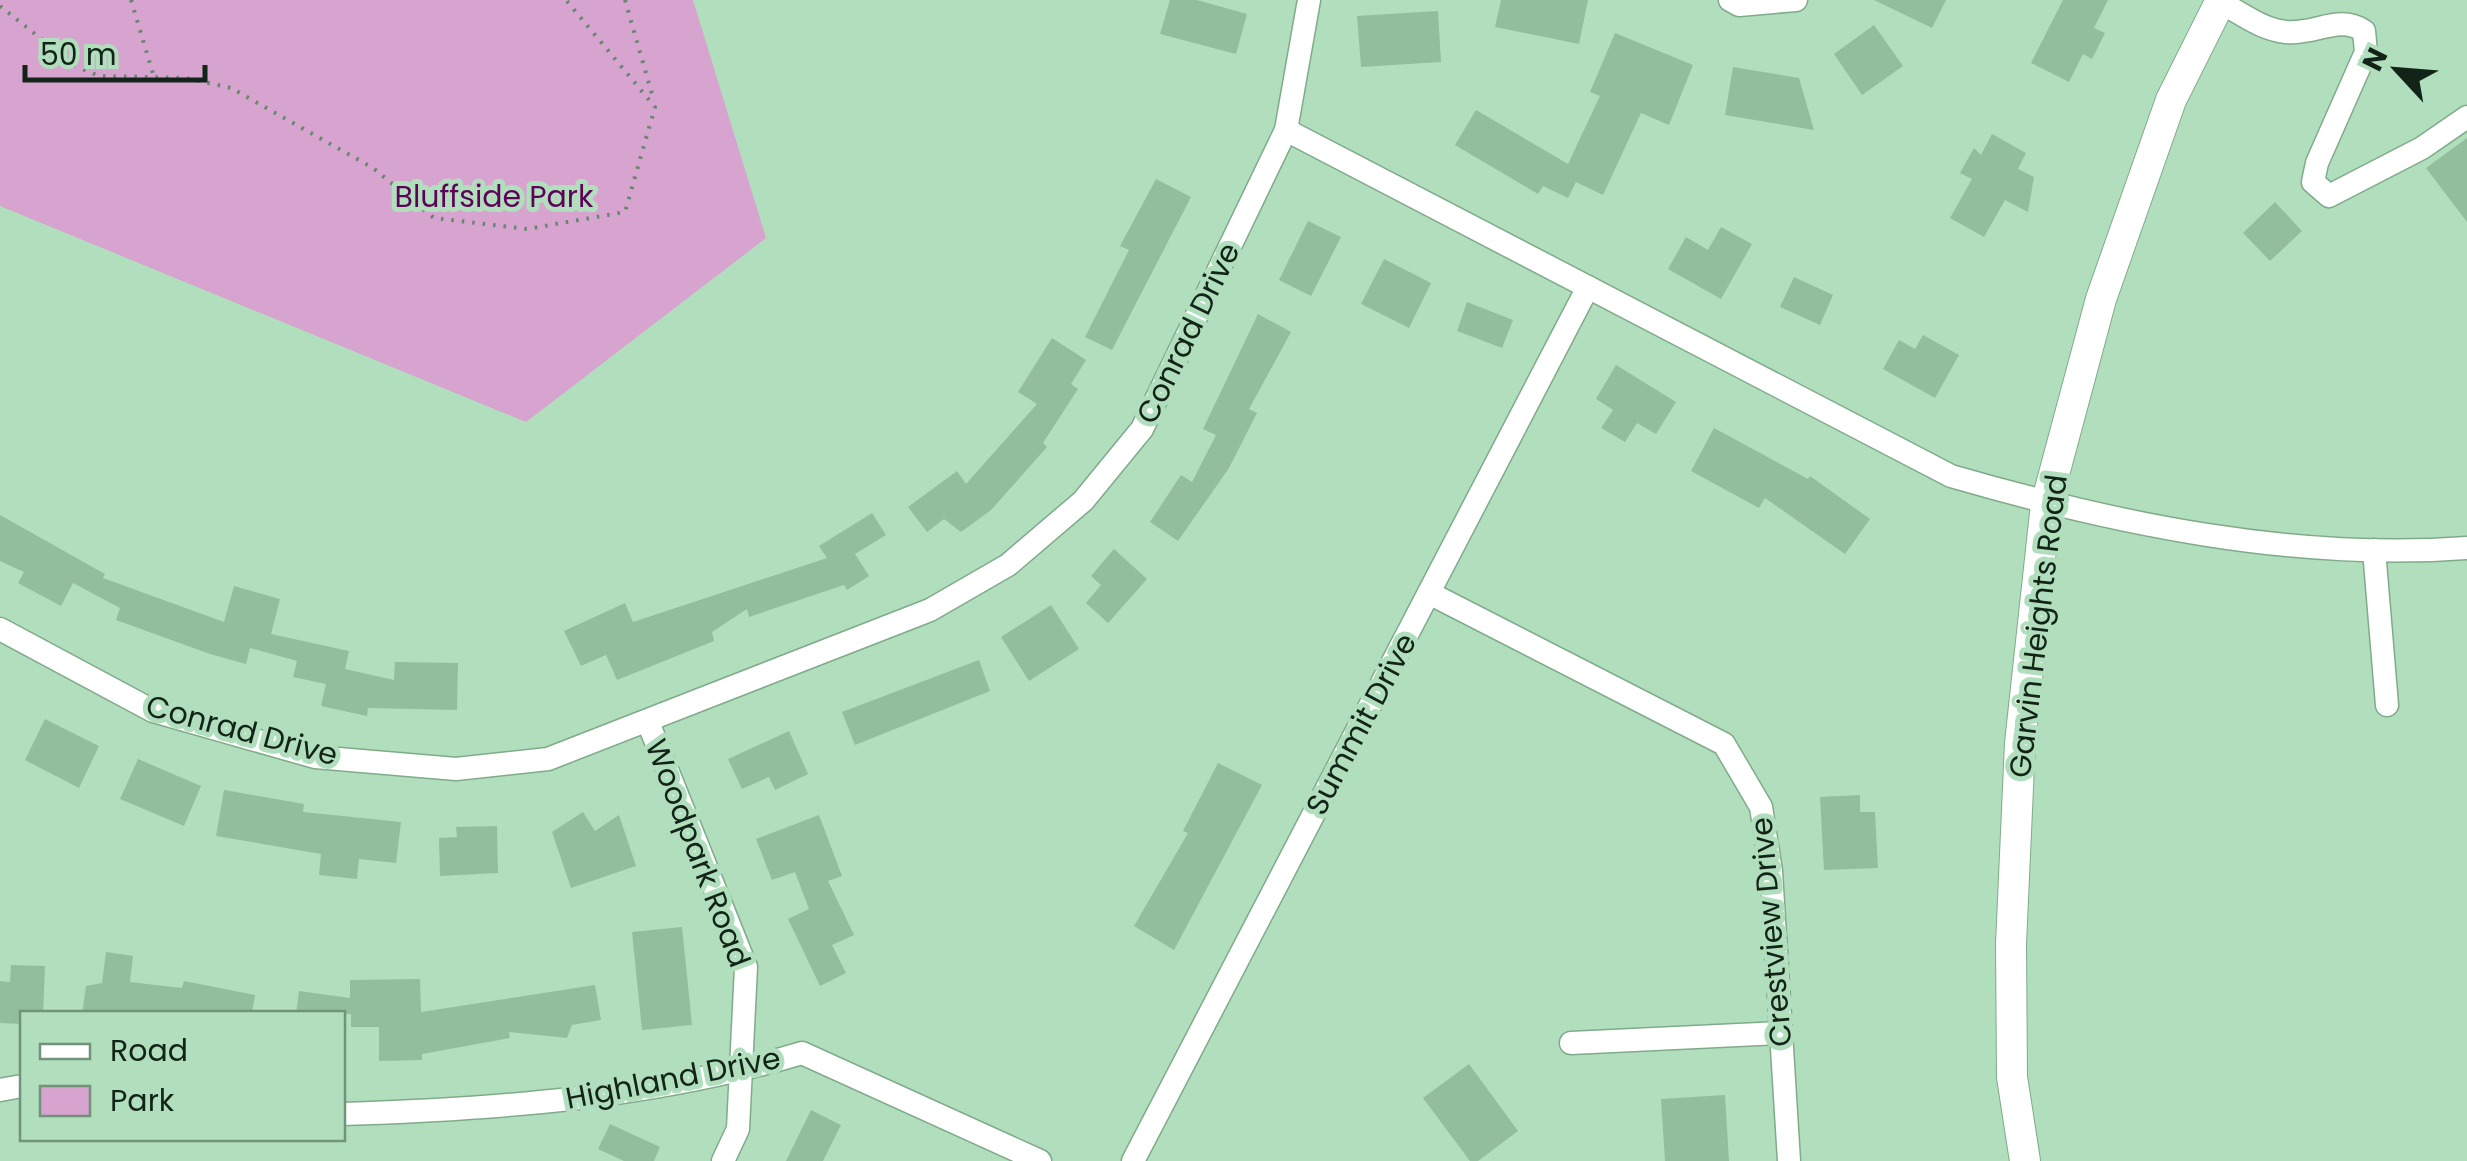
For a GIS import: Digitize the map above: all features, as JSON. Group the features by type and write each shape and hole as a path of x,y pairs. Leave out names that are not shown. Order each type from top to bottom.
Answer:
{"main road":[{"name":"Garvin Heights Road","path":"2024,1161 2012,1077 2011,944 2020,743 2046,504 2108,281 2171,100 2221,1"}],"street":[{"name":"Conrad Drive","path":"0,630 153,710 315,757 456,769 548,759 930,610 1008,565 1084,501 1142,430 1286,130 1309,0"},
{"path":"1730,0 1738,5 1796,0"},
{"path":"2221,1 2265,27 2287,32 2341,22 2364,31 2366,52 2318,163 2314,182 2329,196 2422,148 2467,116"},
{"path":"1286,130 1951,476 2046,504 2268,542 2374,550 2467,548"},
{"name":"Summit Drive","path":"1133,1161 1588,287"},
{"path":"2374,550 2387,705"},
{"name":"Crestview Drive","path":"1429,593 1724,744 1761,807 1771,871 1789,1161"},
{"name":"Woodpark Road","path":"648,722 746,967 738,1129 724,1161"},
{"path":"1571,1043 1781,1033"},
{"name":"Highland Drive","path":"345,1114 456,1110 596,1097 740,1071 802,1053 1040,1161"}],"path":[{"path":"131,0 154,77"},
{"path":"566,0 656,107"},
{"path":"0,6 75,66 99,76 154,77 231,88 373,168 434,218 528,229 625,212 656,107 625,0"}],"green space":[{"name":"Bluffside Park","path":"0,0 693,0 766,238 526,422 0,206"}],"building":[{"path":"1170,0 1197,0 1247,14 1236,54 1160,34"},
{"path":"1501,0 1588,0 1579,44 1495,27"},
{"path":"1874,0 1946,0 1932,28"},
{"path":"2063,0 2108,0 2094,28 2105,33 2092,59 2083,54 2069,82 2031,63"},
{"path":"1438,11 1441,62 1361,67 1357,16"},
{"path":"1874,25 1903,66 1862,95 1834,54"},
{"path":"1615,33 1693,65 1669,125 1641,113 1603,195 1576,182 1568,198 1543,186 1538,194 1455,145 1476,110 1568,164 1600,96 1590,92"},
{"path":"1733,67 1799,78 1814,130 1725,115"},
{"path":"1992,134 2026,153 2018,169 2034,177 2028,212 2005,200 1984,237 1950,218 1972,179 1960,173 1974,148 1981,155"},
{"path":"2467,138 2467,222 2426,168"},
{"path":"1156,179 1191,197 1112,350 1085,337 1129,250 1120,246"},
{"path":"2275,202 2302,231 2270,261 2243,233"},
{"path":"1308,221 1341,237 1311,296 1279,280"},
{"path":"1721,227 1752,244 1721,299 1668,269 1686,237 1708,250"},
{"path":"1384,259 1431,283 1409,328 1361,304"},
{"path":"1794,277 1833,295 1820,325 1780,307"},
{"path":"1467,302 1513,320 1502,348 1457,331"},
{"path":"1258,314 1291,332 1249,409 1257,413 1229,468 1178,541 1150,522 1181,475 1192,482 1216,435 1203,429"},
{"path":"1923,335 1959,355 1935,398 1883,369 1899,340 1915,349"},
{"path":"1052,338 1086,360 1071,384 1078,389 1043,443 1047,447 991,510 961,532 944,519 927,532 908,507 957,471 966,484 1037,404 1018,392"},
{"path":"1616,365 1676,402 1656,434 1637,423 1625,442 1601,428 1613,410 1596,399"},
{"path":"1714,428 1808,479 1810,476 1870,519 1845,554 1765,498 1759,508 1691,471"},
{"path":"872,513 886,535 855,554 869,576 847,590 844,585 749,617 747,609 712,632 714,641 617,680 606,655 581,666 564,631 625,603 633,622 827,558 819,546"},
{"path":"0,515 105,574 103,578 224,622 234,586 280,599 271,634 349,651 345,669 394,680 395,662 458,663 457,710 368,708 367,716 321,706 326,684 293,677 297,661 250,648 246,664 210,654 116,620 120,608 73,583 61,606 18,583 24,572 0,561"},
{"path":"1114,549 1147,579 1108,623 1086,603 1101,585 1091,576"},
{"path":"1051,605 1079,649 1029,681 1001,637"},
{"path":"979,660 990,691 855,745 842,712"},
{"path":"45,719 99,746 79,788 25,760"},
{"path":"789,731 808,774 775,790 769,777 742,789 728,759"},
{"path":"138,759 201,786 184,826 120,799"},
{"path":"1218,763 1262,785 1174,950 1134,926 1188,833 1183,831"},
{"path":"224,790 304,804 303,812 401,822 396,863 359,859 357,879 319,875 321,854 216,836"},
{"path":"1860,795 1860,812 1875,812 1878,868 1824,870 1820,797"},
{"path":"583,812 595,831 619,815 636,866 571,888 552,832"},
{"path":"819,815 842,876 828,881 854,935 832,945 846,973 820,986 788,919 809,909 795,872 772,880 756,839"},
{"path":"497,826 498,873 440,876 439,838 457,837 456,827"},
{"path":"682,927 692,1025 642,1030 632,932"},
{"path":"106,952 133,956 130,982 182,988 184,981 255,995 252,1011 82,1011 86,986 102,983"},
{"path":"11,965 45,966 43,1011 20,1011 20,1024 0,1023 0,981 10,982"},
{"path":"420,979 421,1012 595,985 601,1020 572,1025 567,1038 509,1032 510,1038 422,1054 422,1060 379,1061 379,1027 351,1027 351,1014 345,1011 296,1011 299,991 350,998 350,980"},
{"path":"1469,1064 1518,1131 1478,1161 1470,1161 1423,1098"},
{"path":"1725,1095 1729,1161 1665,1161 1661,1099"},
{"path":"811,1110 841,1125 823,1161 786,1161"},
{"path":"610,1124 660,1147 654,1161 624,1161 598,1149"}]}
